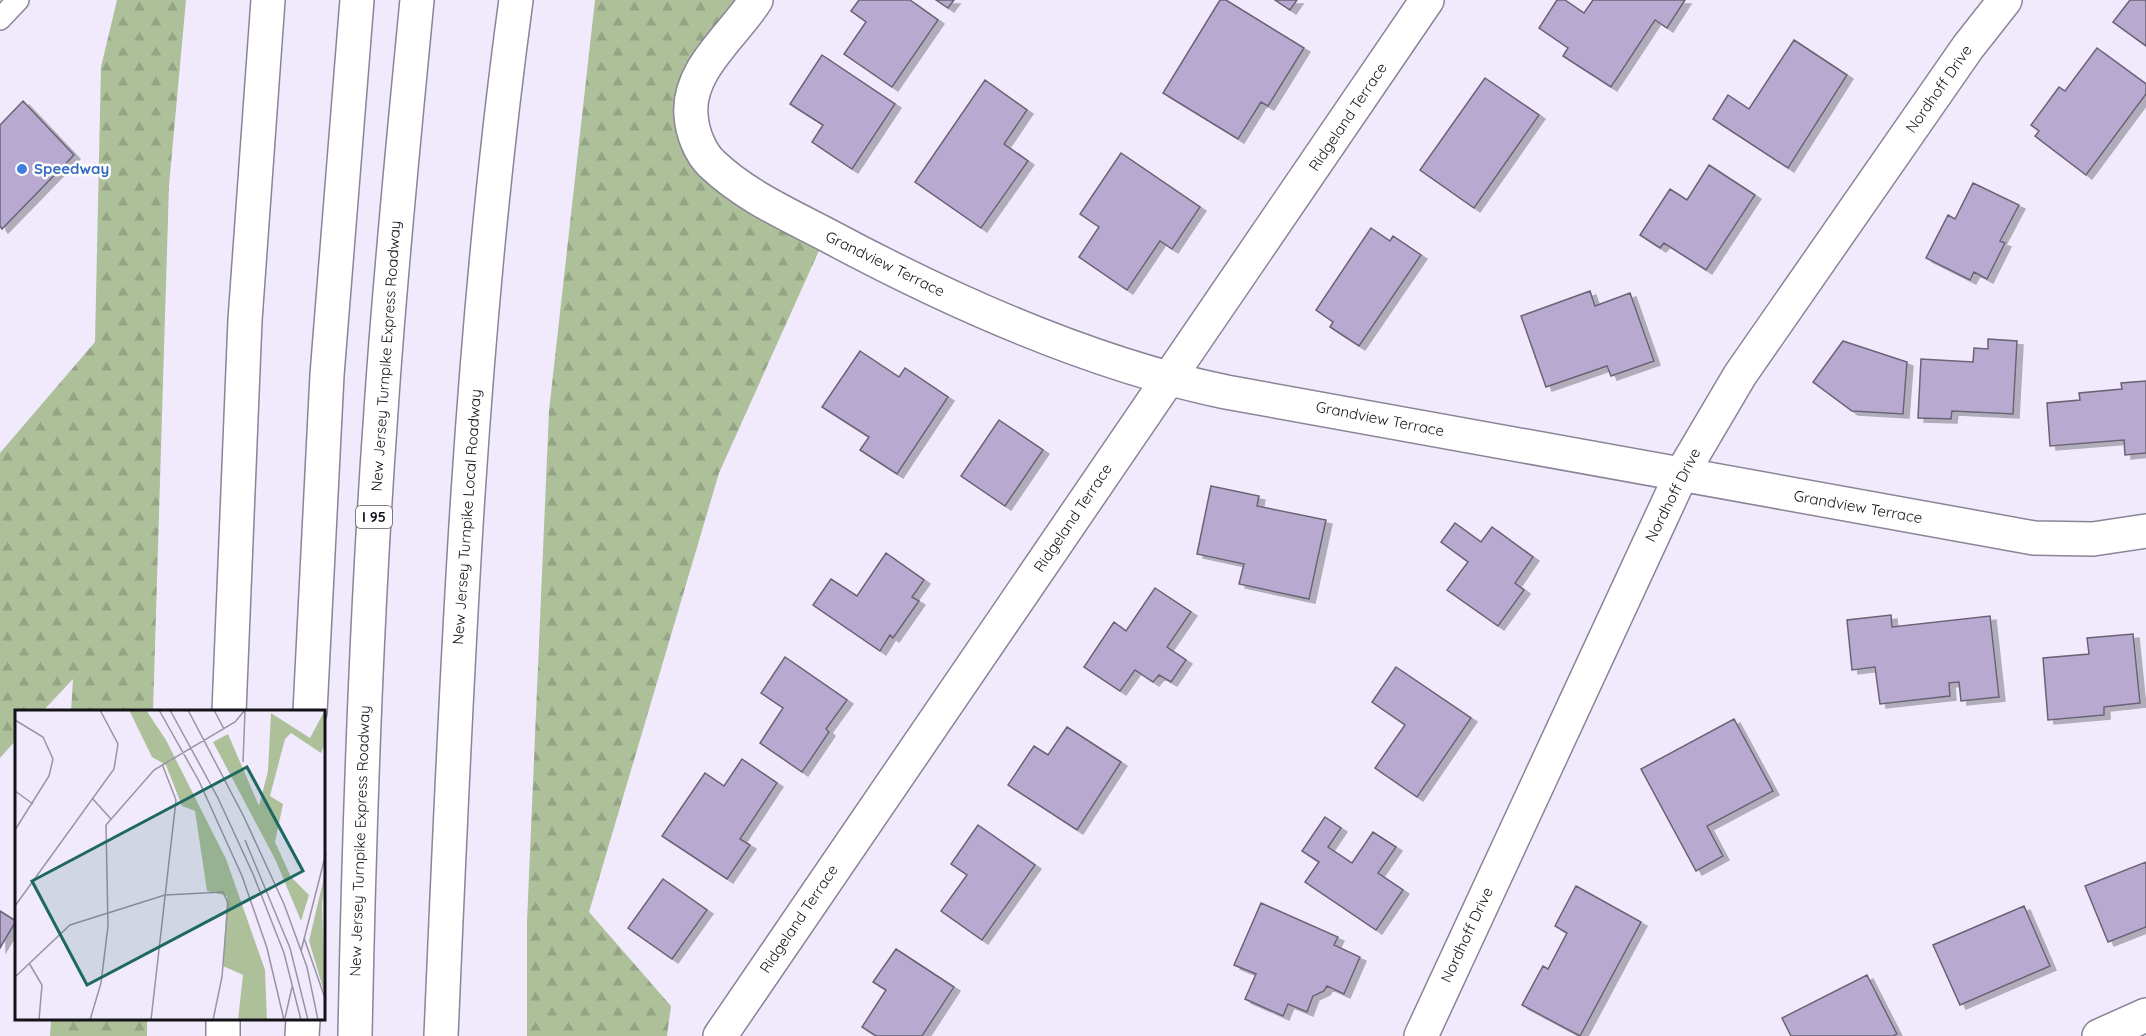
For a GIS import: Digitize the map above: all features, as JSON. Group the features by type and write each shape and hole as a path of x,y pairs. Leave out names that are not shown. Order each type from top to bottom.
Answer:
{"main road":[{"path":"310,710 327,375 357,0"},
{"name":"New Jersey Turnpike Express Roadway","path":"356,1036 363,748 370,578 388,311 417,0"},
{"name":"New Jersey Turnpike Local Roadway","path":"441,1036 455,698 474,415 489,230 516,0"},
{"name":"Grandview Terrace","path":"756,0 710,60 695,84 690,114 697,141 710,163 730,179 786,213 912,280 1062,342 1167,380 2034,538 2093,539 2146,531"},
{"name":"Ridgeland Terrace","path":"720,1036 1427,0"},
{"name":"Nordhoff Drive","path":"1421,1036 1680,475 1740,375 1968,47 2005,0"},
{"path":"229,710 246,308 267,1"},
{"path":"2099,1036 2146,1015"},
{"path":"302,1036 303,1021"}],"lane":[{"path":"0,19 18,0"}],"green space":[{"path":"117,0 186,0 169,185 153,710 71,710 73,679 44,710 15,710 15,741 0,758 0,453 95,342 101,67"},
{"path":"595,0 756,0 710,60 697,141 826,235 719,473 589,912 671,1006 667,1036 527,1036 527,922 549,411"},
{"path":"51,1021 147,1021 147,1036 50,1036"}],"building":[{"path":"859,0 910,0 938,20 892,87 844,54 866,22 851,11"},
{"path":"936,0 954,0 948,8"},
{"path":"1220,0 1226,0 1304,48 1268,106 1261,102 1238,139 1163,93"},
{"path":"1275,0 1297,0 1290,10"},
{"path":"1557,0 1565,0 1584,13 1593,0 1685,0 1667,28 1655,20 1611,87 1563,56 1568,48 1539,28"},
{"path":"2130,0 2146,0 2146,46 2113,22"},
{"path":"1794,40 1847,75 1788,168 1713,119 1728,95 1749,109"},
{"path":"2097,48 2146,84 2146,94 2086,175 2035,136 2039,131 2031,125 2059,87 2065,91"},
{"path":"822,55 895,104 852,169 812,142 823,125 790,104"},
{"path":"1485,78 1539,115 1474,208 1420,170"},
{"path":"985,80 1027,110 1004,144 1028,161 981,228 915,182"},
{"path":"23,101 74,155 2,229 0,226 0,125"},
{"path":"1121,153 1200,207 1172,249 1160,241 1127,290 1079,257 1099,227 1080,214"},
{"path":"1709,165 1755,195 1706,270 1664,243 1660,248 1640,235 1670,189 1687,200"},
{"path":"1973,183 2019,205 2000,241 2005,243 1987,279 1974,272 1970,280 1926,258 1948,215 1955,219"},
{"path":"1371,228 1390,241 1393,236 1421,255 1359,346 1330,327 1333,322 1316,310"},
{"path":"1590,291 1595,306 1630,293 1654,361 1611,376 1607,366 1546,387 1521,316"},
{"path":"1988,339 2017,341 2013,414 1952,411 1951,419 1918,418 1921,359 1973,362 1974,348 1988,349"},
{"path":"1843,341 1907,362 1903,414 1852,411 1813,382"},
{"path":"860,351 899,377 905,368 948,397 897,474 860,450 869,437 822,407"},
{"path":"2146,381 2146,453 2125,455 2124,440 2050,446 2047,403 2080,400 2079,393 2122,389 2121,383"},
{"path":"999,420 1043,450 1005,506 961,476"},
{"path":"1211,486 1259,496 1257,506 1326,520 1309,599 1239,584 1244,564 1197,554"},
{"path":"1455,523 1481,542 1492,527 1533,557 1515,583 1524,590 1498,626 1447,590 1468,562 1441,542"},
{"path":"886,553 924,580 912,597 919,601 893,638 890,635 880,651 813,605 831,579 857,596"},
{"path":"1155,588 1191,612 1167,647 1186,660 1171,682 1159,675 1153,682 1135,670 1120,691 1084,667 1114,622 1126,631"},
{"path":"1891,615 1892,627 1990,616 1999,697 1961,701 1959,682 1949,683 1950,696 1880,704 1875,667 1852,670 1847,620"},
{"path":"2133,634 2140,703 2104,707 2104,715 2048,720 2043,658 2089,654 2087,638"},
{"path":"785,657 847,700 826,729 829,732 802,772 760,743 783,708 761,693"},
{"path":"1396,667 1471,718 1417,797 1375,768 1405,725 1372,702"},
{"path":"1734,719 1773,791 1707,826 1723,856 1696,871 1641,769"},
{"path":"1067,727 1121,762 1077,830 1008,785 1034,746 1048,755"},
{"path":"742,759 777,783 740,839 750,845 727,879 662,836 705,773 724,786"},
{"path":"1325,817 1341,828 1328,847 1352,863 1373,832 1396,847 1378,873 1403,890 1376,930 1305,882 1319,862 1302,851"},
{"path":"978,825 1035,865 982,940 941,911 967,875 951,864"},
{"path":"2146,862 2146,927 2108,942 2085,886"},
{"path":"663,879 707,910 672,959 628,928"},
{"path":"1576,886 1641,922 1580,1036 1522,1005 1543,966 1548,969 1567,933 1555,926"},
{"path":"1261,903 1338,937 1334,945 1360,957 1344,994 1327,986 1324,991 1313,996 1307,1012 1288,1004 1283,1016 1245,999 1256,974 1234,965"},
{"path":"2024,906 2050,966 1960,1005 1933,945"},
{"path":"0,911 15,920 15,923 0,948"},
{"path":"896,949 954,987 922,1036 876,1036 862,1027 886,990 873,982"},
{"path":"1867,975 1897,1034 1893,1036 1791,1036 1782,1018"}],"place":[{"name":"Speedway","path":"22,169"}]}
